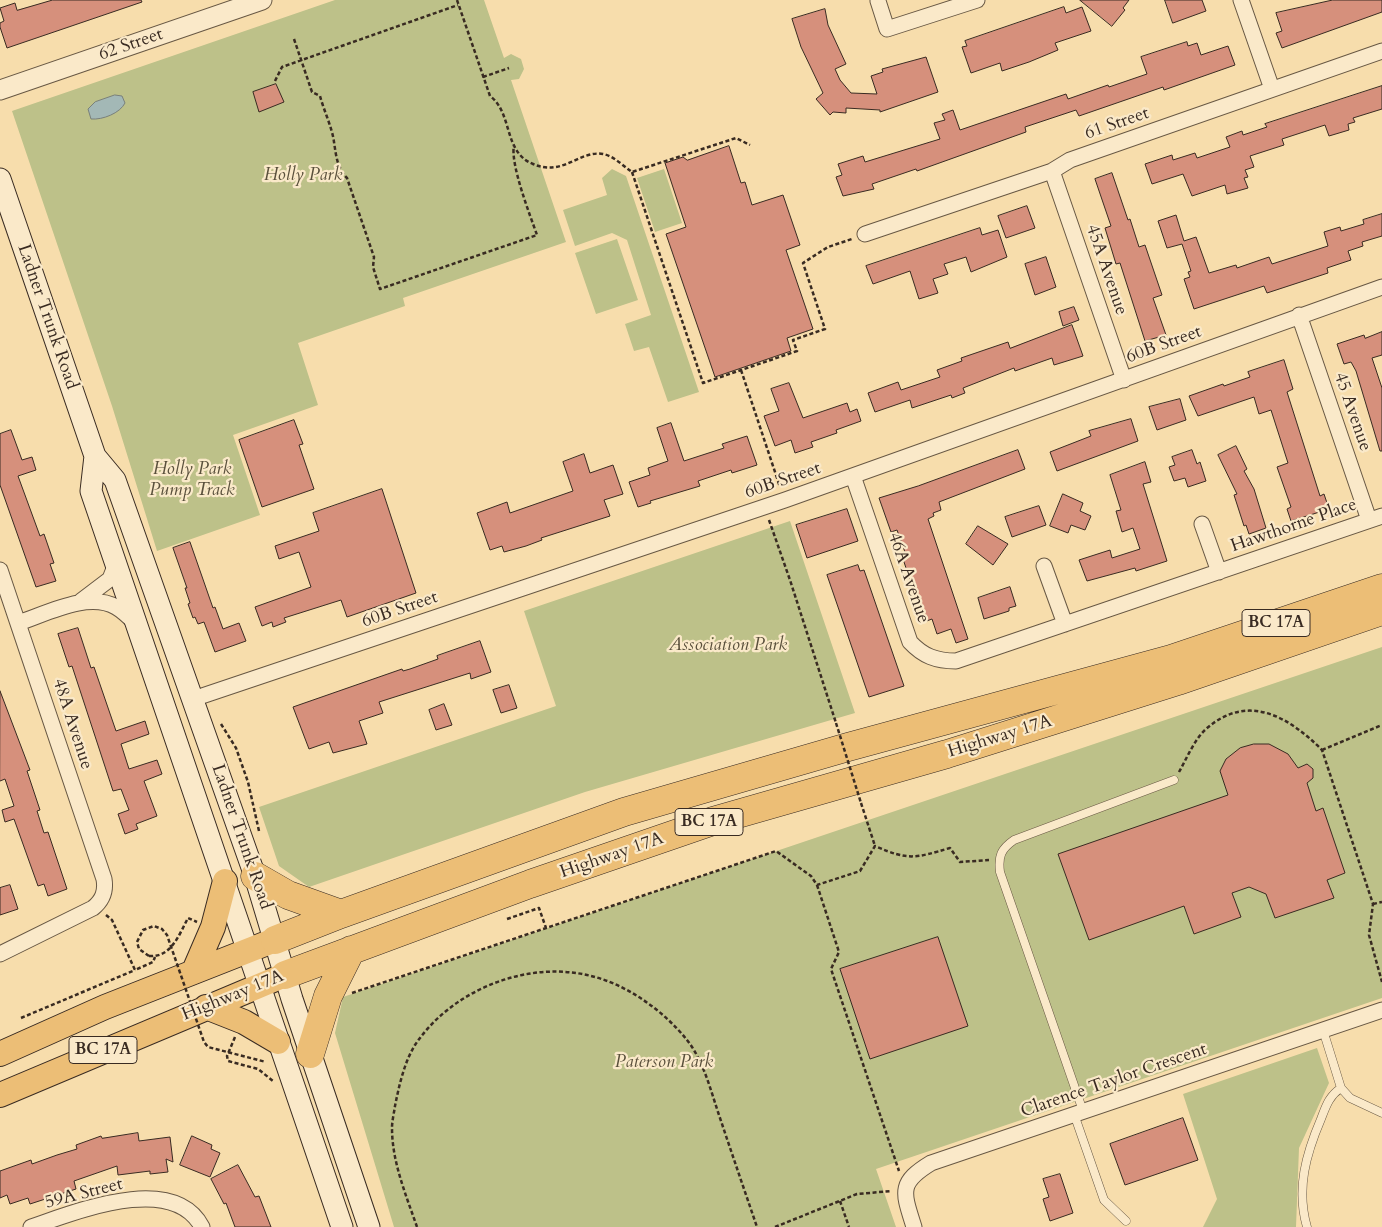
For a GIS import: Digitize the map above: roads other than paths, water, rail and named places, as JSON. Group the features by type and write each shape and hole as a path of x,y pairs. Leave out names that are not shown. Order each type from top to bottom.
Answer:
{"highway":[{"name":"Highway 17A","path":"275,940 341,914 624,812 848,747 1171,659 1382,588"},
{"name":"Highway 17A","path":"285,975 530,884 713,821 947,754 1178,681 1382,611"},
{"path":"254,876 288,895 341,914"},
{"path":"310,1054 328,996 351,950"}],"main road":[{"name":"Ladner Trunk Road","path":"0,179 95,456 115,480 193,699 254,876 310,1054 369,1227"},
{"name":"Ladner Trunk Road","path":"95,456 91,491 134,622 225,881 342,1227"},
{"path":"194,971 213,927 225,881"},
{"name":"Highway 17A","path":"0,1054 105,1007 275,940"},
{"name":"Highway 17A","path":"0,1095 285,975"},
{"path":"206,1007 244,1022 278,1042"}],"street":[{"name":"62 Street","path":"0,90 262,0"},
{"path":"878,1 887,29 977,0"},
{"path":"1242,0 1272,89"},
{"name":"61 Street","path":"865,234 1052,171 1070,160 1382,51"},
{"name":"45A Avenue","path":"1052,171 1124,380"},
{"name":"60B Street","path":"193,699 764,507 1382,287"},
{"name":"45 Avenue","path":"1299,315 1375,518"},
{"name":"46A Avenue","path":"853,476 910,642 920,652 931,658 956,661"},
{"name":"Hawthorne Place","path":"956,661 1375,518"},
{"name":"Hawthorne Place","path":"1202,524 1219,572"},
{"path":"77,604 110,579 116,566"},
{"path":"1044,566 1066,624"},
{"name":"48A Avenue","path":"0,570 104,878 102,897 0,954"},
{"path":"18,623 77,604 100,601 116,607 134,622"},
{"name":"Clarence Taylor Crescent","path":"914,1227 904,1191 912,1174 931,1163 1382,1010"},
{"name":"59A Street","path":"31,1227 107,1203 138,1199 179,1204 200,1224"}],"lane":[{"path":"1126,1221 1104,1200 1079,1113 1000,872 998,860 1002,848 1014,840 1174,780"},
{"path":"1323,1030 1341,1088 1350,1098 1382,1114"},
{"path":"1307,1227 1302,1190 1305,1161 1331,1095 1341,1088"}],"park label":[{"name":"Holly Park","path":"303,176"},
{"name":"Holly Park Pump Track","path":"192,480"},
{"name":"Association Park","path":"728,646"},
{"name":"Paterson Park","path":"664,1063"}]}
